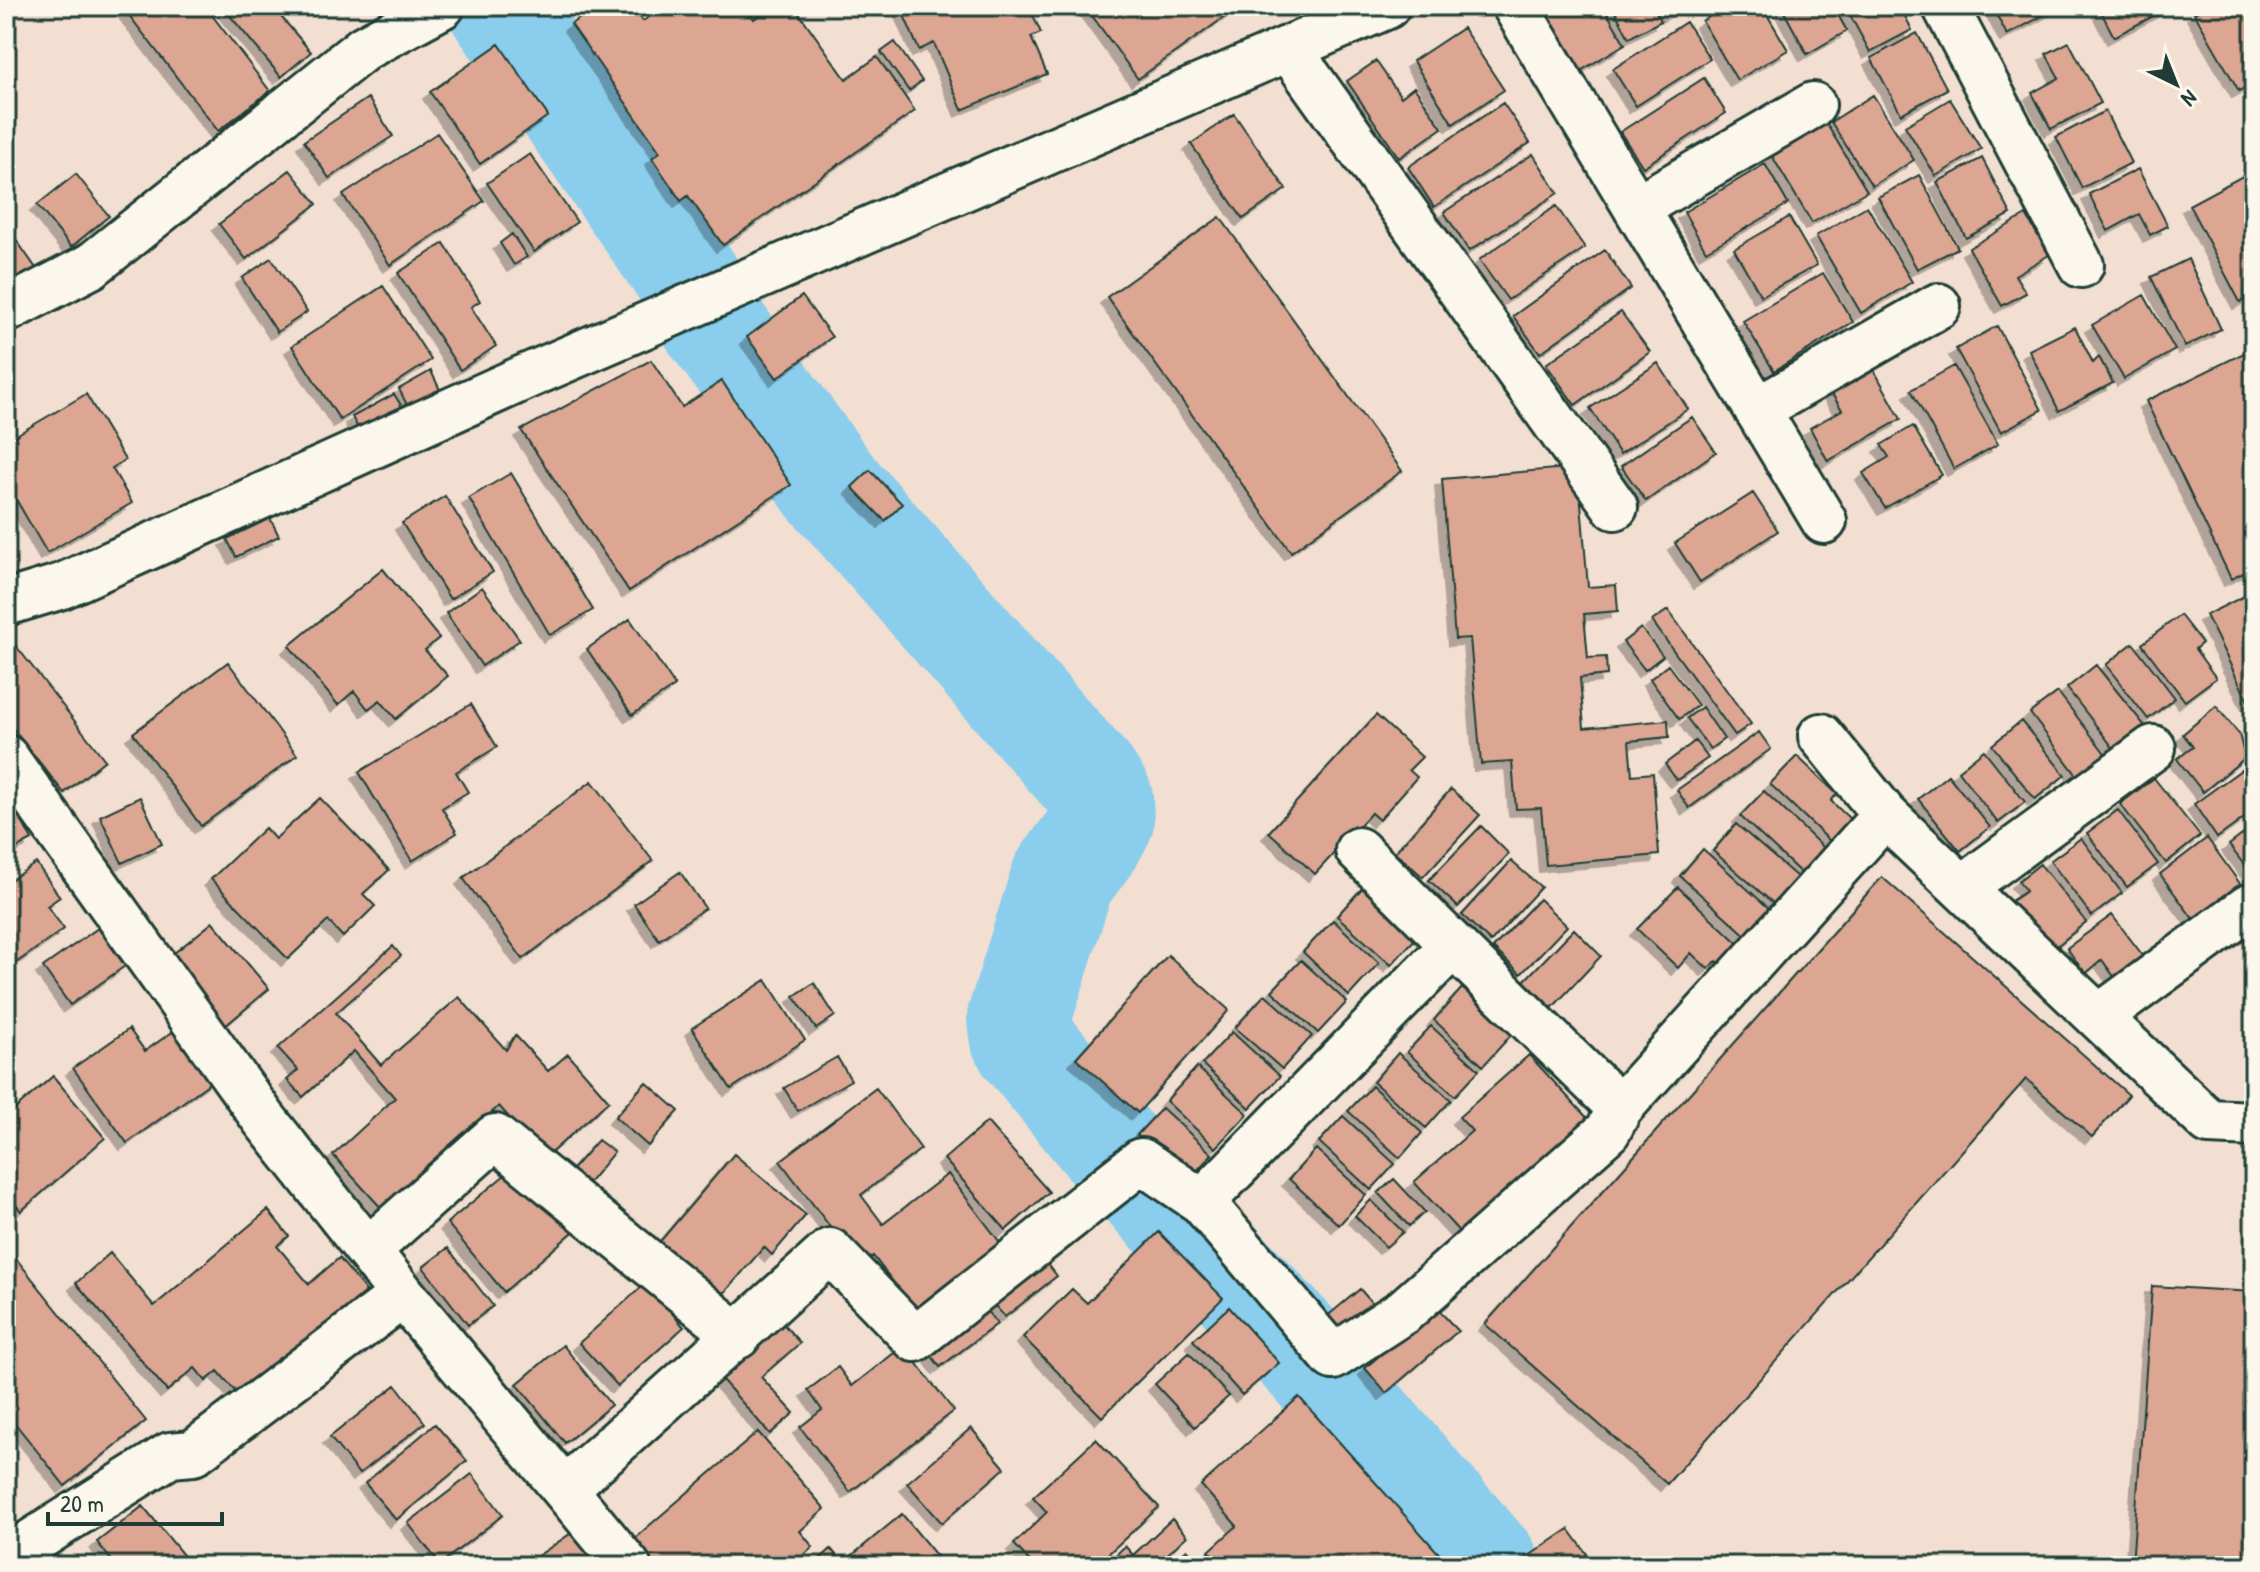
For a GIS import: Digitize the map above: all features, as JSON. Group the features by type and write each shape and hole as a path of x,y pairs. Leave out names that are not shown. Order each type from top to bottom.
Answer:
{"street":[{"path":"7,308 91,266 364,48 442,6"},
{"path":"6,603 62,586 530,375 702,302 1304,29 1387,6"},
{"path":"1515,6 1824,521"},
{"path":"1945,6 2081,265"},
{"path":"1304,29 1615,507"},
{"path":"1636,208 1813,105"},
{"path":"1757,410 1938,306"},
{"path":"1821,736 1885,815 2209,1122 2254,1124"},
{"path":"1962,888 2153,748"},
{"path":"6,758 264,1119 403,1295 628,1566"},
{"path":"565,1489 830,1251 915,1339 1129,1172 1202,1202 1333,1357 1404,1311 1608,1131 1620,1108 1885,815"},
{"path":"1358,850 1620,1108"},
{"path":"2099,1017 2249,907"},
{"path":"1202,1202 1453,945"},
{"path":"368,1250 495,1137 738,1336"},
{"path":"6,1558 170,1455 193,1453 403,1295"}],"building":[{"path":"122,6 205,6 270,91 218,131"},
{"path":"222,6 272,6 311,52 281,77"},
{"path":"597,6 632,6 643,21 665,6 746,6 754,19 773,6 794,6 846,79 877,57 915,111 723,245 688,196 681,201 652,158 660,152 571,24"},
{"path":"900,6 1029,6 1041,33 1031,37 1047,74 962,110 934,43 919,50"},
{"path":"1085,6 1240,6 1138,79"},
{"path":"1532,6 1603,6 1625,44 1572,76"},
{"path":"1612,6 1653,6 1661,21 1629,38"},
{"path":"1663,6 1686,6 1668,15"},
{"path":"1728,6 1762,6 1788,50 1737,80 1702,21"},
{"path":"1781,6 1833,6 1847,31 1807,54"},
{"path":"1845,6 1900,6 1912,30 1870,52"},
{"path":"1992,6 2058,6 2059,7 2007,35"},
{"path":"2098,6 2172,6 2114,37"},
{"path":"2207,6 2254,6 2254,83 2239,91 2194,13"},
{"path":"1686,22 1710,59 1636,106 1613,69"},
{"path":"1463,28 1504,90 1453,124 1413,61"},
{"path":"1917,33 1947,89 1901,114 1871,58"},
{"path":"895,42 922,81 909,91 881,52"},
{"path":"2069,42 2101,103 2051,129 2032,93 2059,78 2046,54"},
{"path":"499,44 548,116 480,164 430,92"},
{"path":"1376,61 1401,97 1414,87 1442,128 1399,158 1347,81"},
{"path":"1704,78 1726,113 1643,167 1620,132"},
{"path":"1873,95 1914,160 1872,186 1831,122"},
{"path":"368,98 393,136 329,178 304,141"},
{"path":"1950,99 1981,149 1936,176 1905,126"},
{"path":"1503,103 1530,143 1434,207 1408,167"},
{"path":"2105,111 2131,163 2082,188 2056,137"},
{"path":"1234,114 1286,189 1243,219 1191,144"},
{"path":"1826,123 1867,191 1812,223 1772,156"},
{"path":"437,133 484,201 390,265 343,195"},
{"path":"530,154 577,222 534,252 487,183"},
{"path":"1533,154 1558,193 1469,251 1444,212"},
{"path":"1982,158 2011,214 1966,238 1937,182"},
{"path":"1765,164 1788,204 1706,251 1684,212"},
{"path":"2138,169 2168,226 2150,235 2139,214 2108,231 2089,194"},
{"path":"290,170 317,204 246,259 219,224"},
{"path":"2250,172 2254,178 2254,294 2240,302 2189,205"},
{"path":"76,174 109,216 71,247 37,205"},
{"path":"1919,175 1958,248 1917,269 1878,197"},
{"path":"1556,206 1585,248 1508,300 1479,260"},
{"path":"1867,206 1912,282 1861,313 1816,236"},
{"path":"2026,215 2049,255 2015,275 2026,293 2002,306 1969,248"},
{"path":"1220,217 1402,471 1291,552 1107,297"},
{"path":"1789,217 1817,265 1761,296 1734,249"},
{"path":"6,225 42,277 6,287"},
{"path":"512,234 527,257 514,265 500,243"},
{"path":"444,243 480,301 471,307 496,346 460,370 398,273"},
{"path":"1605,250 1631,288 1540,353 1513,316"},
{"path":"271,258 307,312 277,332 242,278"},
{"path":"2188,259 2221,329 2185,347 2151,277"},
{"path":"1823,273 1853,322 1774,371 1743,321"},
{"path":"383,286 431,360 340,420 292,346"},
{"path":"2144,295 2175,350 2124,379 2092,325"},
{"path":"802,296 832,337 777,378 747,337"},
{"path":"1621,312 1650,352 1575,405 1546,364"},
{"path":"1997,326 2042,410 2001,432 1956,349"},
{"path":"2075,327 2093,363 2099,357 2113,383 2059,411 2029,350"},
{"path":"2254,348 2254,568 2231,579 2146,401"},
{"path":"651,360 682,407 722,381 791,485 629,591 521,430"},
{"path":"1658,363 1688,409 1620,454 1590,408"},
{"path":"1954,366 1998,444 1954,469 1911,390"},
{"path":"1874,370 1901,419 1828,461 1810,428 1842,410 1832,394"},
{"path":"431,371 442,394 410,411 399,389"},
{"path":"86,394 125,460 112,468 132,503 47,553 6,482 6,441"},
{"path":"394,394 404,410 362,435 352,417"},
{"path":"1692,417 1716,452 1646,501 1621,466"},
{"path":"1913,426 1942,475 1885,508 1863,473 1889,457 1881,445"},
{"path":"1578,467 1588,587 1616,585 1618,611 1584,614 1588,658 1606,657 1607,675 1580,678 1584,728 1668,720 1669,737 1629,741 1632,775 1653,773 1659,855 1546,865 1541,808 1516,809 1512,762 1481,764 1470,638 1455,639 1442,479"},
{"path":"870,470 902,504 885,521 852,487"},
{"path":"511,473 593,610 550,635 469,498"},
{"path":"1753,493 1778,531 1700,582 1675,543"},
{"path":"445,496 493,572 450,599 402,523"},
{"path":"270,518 279,536 236,557 227,539"},
{"path":"383,569 439,638 425,650 448,676 396,719 380,700 368,709 354,691 338,705 289,646"},
{"path":"482,587 520,640 482,666 446,613"},
{"path":"2254,591 2254,703 2250,705 2206,615"},
{"path":"1668,610 1751,724 1735,735 1652,621"},
{"path":"2180,615 2202,643 2195,649 2216,678 2185,701 2142,644"},
{"path":"630,619 675,686 632,715 587,649"},
{"path":"1641,628 1663,656 1645,670 1623,642"},
{"path":"6,633 105,760 64,793 6,720"},
{"path":"2133,643 2175,698 2148,719 2106,665"},
{"path":"228,662 297,755 201,826 133,733"},
{"path":"1668,665 1698,705 1679,719 1650,679"},
{"path":"2096,665 2145,726 2115,750 2067,688"},
{"path":"2058,692 2107,756 2079,778 2030,713"},
{"path":"471,704 497,747 456,772 468,792 442,808 457,833 412,861 359,772"},
{"path":"2216,706 2239,734 2245,758 2203,792 2177,759 2193,747 2183,734"},
{"path":"1702,707 1724,739 1710,749 1687,718"},
{"path":"1376,715 1422,757 1409,770 1417,777 1379,820 1371,813 1315,874 1269,832"},
{"path":"2021,721 2065,775 2035,799 1992,745"},
{"path":"1759,732 1771,749 1689,808 1677,790"},
{"path":"1695,741 1708,758 1677,780 1665,764"},
{"path":"1984,750 2025,802 1998,823 1958,771"},
{"path":"1797,756 1837,794 1831,801 1851,820 1831,842 1770,784"},
{"path":"2248,765 2254,773 2254,811 2217,838 2194,804"},
{"path":"1948,775 1990,827 1960,851 1918,799"},
{"path":"2154,778 2200,836 2166,863 2120,804"},
{"path":"592,781 653,861 523,959 463,878"},
{"path":"1451,789 1480,815 1423,877 1395,852"},
{"path":"1764,791 1827,851 1803,875 1740,816"},
{"path":"6,792 32,840 6,854"},
{"path":"140,797 162,844 122,863 100,816"},
{"path":"320,798 389,870 363,894 375,906 343,937 328,921 288,959 211,879 265,828 275,839"},
{"path":"2118,810 2158,864 2127,887 2087,833"},
{"path":"1736,824 1804,883 1781,910 1713,851"},
{"path":"1481,826 1509,854 1458,907 1429,880"},
{"path":"2254,826 2254,878 2229,845"},
{"path":"2081,838 2122,893 2092,916 2050,861"},
{"path":"2207,838 2241,885 2194,920 2160,874"},
{"path":"1703,849 1772,911 1749,938 1680,876"},
{"path":"1511,861 1541,887 1491,942 1462,915"},
{"path":"36,863 60,897 47,906 64,929 6,970 6,883"},
{"path":"2040,864 2086,922 2051,951 2011,901 2026,891 2018,881"},
{"path":"680,872 705,908 659,940 634,904"},
{"path":"1882,877 2129,1095 2092,1137 2026,1079 1667,1484 1485,1324"},
{"path":"1364,886 1418,936 1391,965 1337,916"},
{"path":"1678,887 1745,950 1726,970 1717,961 1708,969 1691,953 1678,968 1637,929"},
{"path":"1539,899 1567,926 1521,974 1493,948"},
{"path":"2112,915 2147,961 2118,982 2102,960 2085,974 2067,948"},
{"path":"1333,920 1379,963 1349,996 1303,952"},
{"path":"213,922 269,989 224,1027 168,958"},
{"path":"98,928 125,966 70,1005 43,967"},
{"path":"1574,929 1601,956 1552,1008 1524,981"},
{"path":"393,946 401,956 336,1013 381,1065 459,997 506,1050 515,1035 548,1071 568,1054 609,1101 545,1158 499,1106 383,1210 333,1155 395,1098 354,1051 303,1097 287,1080 298,1070 278,1048"},
{"path":"1168,955 1229,1010 1138,1113 1076,1058"},
{"path":"1301,960 1347,1002 1318,1033 1272,991"},
{"path":"766,980 805,1040 731,1089 692,1028"},
{"path":"814,983 835,1016 816,1029 794,996"},
{"path":"1462,988 1512,1034 1483,1066 1434,1020"},
{"path":"1265,994 1312,1036 1282,1069 1235,1028"},
{"path":"1431,1026 1479,1070 1455,1096 1407,1052"},
{"path":"178,1028 215,1079 127,1143 73,1068 129,1029 145,1051"},
{"path":"1232,1032 1280,1076 1250,1108 1202,1064"},
{"path":"1398,1053 1451,1100 1426,1128 1373,1082"},
{"path":"1529,1055 1591,1122 1464,1237 1414,1182 1472,1131 1459,1117"},
{"path":"837,1057 851,1080 798,1111 784,1088"},
{"path":"1197,1067 1248,1114 1216,1148 1166,1101"},
{"path":"53,1076 105,1138 21,1211 6,1194 6,1117"},
{"path":"646,1082 679,1111 648,1146 615,1117"},
{"path":"1372,1086 1422,1133 1400,1158 1348,1111"},
{"path":"876,1088 921,1149 861,1195 883,1224 948,1174 1005,1249 919,1315 873,1256 860,1266 780,1161"},
{"path":"1162,1108 1212,1154 1187,1182 1137,1135"},
{"path":"1343,1116 1395,1164 1371,1190 1319,1142"},
{"path":"987,1122 1049,1192 1006,1230 944,1159"},
{"path":"598,1140 614,1152 585,1187 569,1173"},
{"path":"1316,1149 1366,1195 1339,1225 1289,1179"},
{"path":"734,1154 806,1215 772,1255 764,1247 715,1304 652,1251"},
{"path":"518,1164 581,1225 504,1292 447,1223"},
{"path":"1394,1179 1425,1212 1409,1226 1378,1193"},
{"path":"1371,1200 1403,1232 1386,1247 1355,1216"},
{"path":"268,1210 289,1236 277,1246 309,1284 339,1258 366,1291 240,1397 218,1371 206,1381 195,1368 167,1391 76,1283 110,1253 154,1306"},
{"path":"1159,1232 1223,1298 1102,1417 1023,1337 1072,1289 1087,1303"},
{"path":"6,1246 146,1421 65,1486 6,1412"},
{"path":"448,1248 493,1306 468,1325 423,1267"},
{"path":"1041,1255 1057,1276 1005,1317 987,1297"},
{"path":"646,1283 684,1327 618,1386 579,1343"},
{"path":"2152,1286 2254,1292 2254,1566 2132,1566"},
{"path":"1360,1289 1377,1309 1336,1343 1319,1323"},
{"path":"980,1302 997,1324 940,1367 923,1344"},
{"path":"1229,1307 1279,1363 1242,1395 1193,1340"},
{"path":"1436,1307 1458,1331 1386,1393 1365,1368"},
{"path":"779,1319 800,1343 761,1377 794,1413 770,1434 716,1373"},
{"path":"563,1345 611,1405 565,1443 517,1384"},
{"path":"903,1346 954,1411 850,1492 800,1427 822,1410 808,1390 838,1367 852,1386"},
{"path":"1189,1353 1229,1396 1195,1427 1155,1384"},
{"path":"396,1385 425,1423 359,1474 330,1437"},
{"path":"1299,1397 1450,1566 1223,1566 1209,1551 1237,1526 1201,1485"},
{"path":"435,1424 467,1461 396,1520 365,1483"},
{"path":"971,1428 1005,1468 942,1523 907,1483"},
{"path":"758,1432 825,1509 800,1531 813,1547 792,1566 774,1566 765,1555 753,1566 649,1566 629,1543"},
{"path":"1096,1439 1159,1507 1095,1566 1034,1566 1014,1544 1047,1512 1033,1497"},
{"path":"472,1474 503,1515 440,1564 408,1523"},
{"path":"143,1506 192,1566 116,1566 97,1542"},
{"path":"902,1514 945,1566 812,1566 831,1549 843,1563"},
{"path":"1172,1519 1187,1536 1155,1566 1105,1566 1125,1546 1133,1555"},
{"path":"1569,1529 1587,1554 1569,1566 1531,1566 1526,1558"},
{"path":"573,1532 597,1566 523,1566"},
{"path":"1187,1549 1202,1566 1168,1566"}],"waterway":[{"path":"499,6 689,280 714,325 829,484 1089,780 1101,799 1102,820 1062,880 1019,1018 1021,1034 1028,1047 1121,1160 1309,1359 1488,1566"}]}
